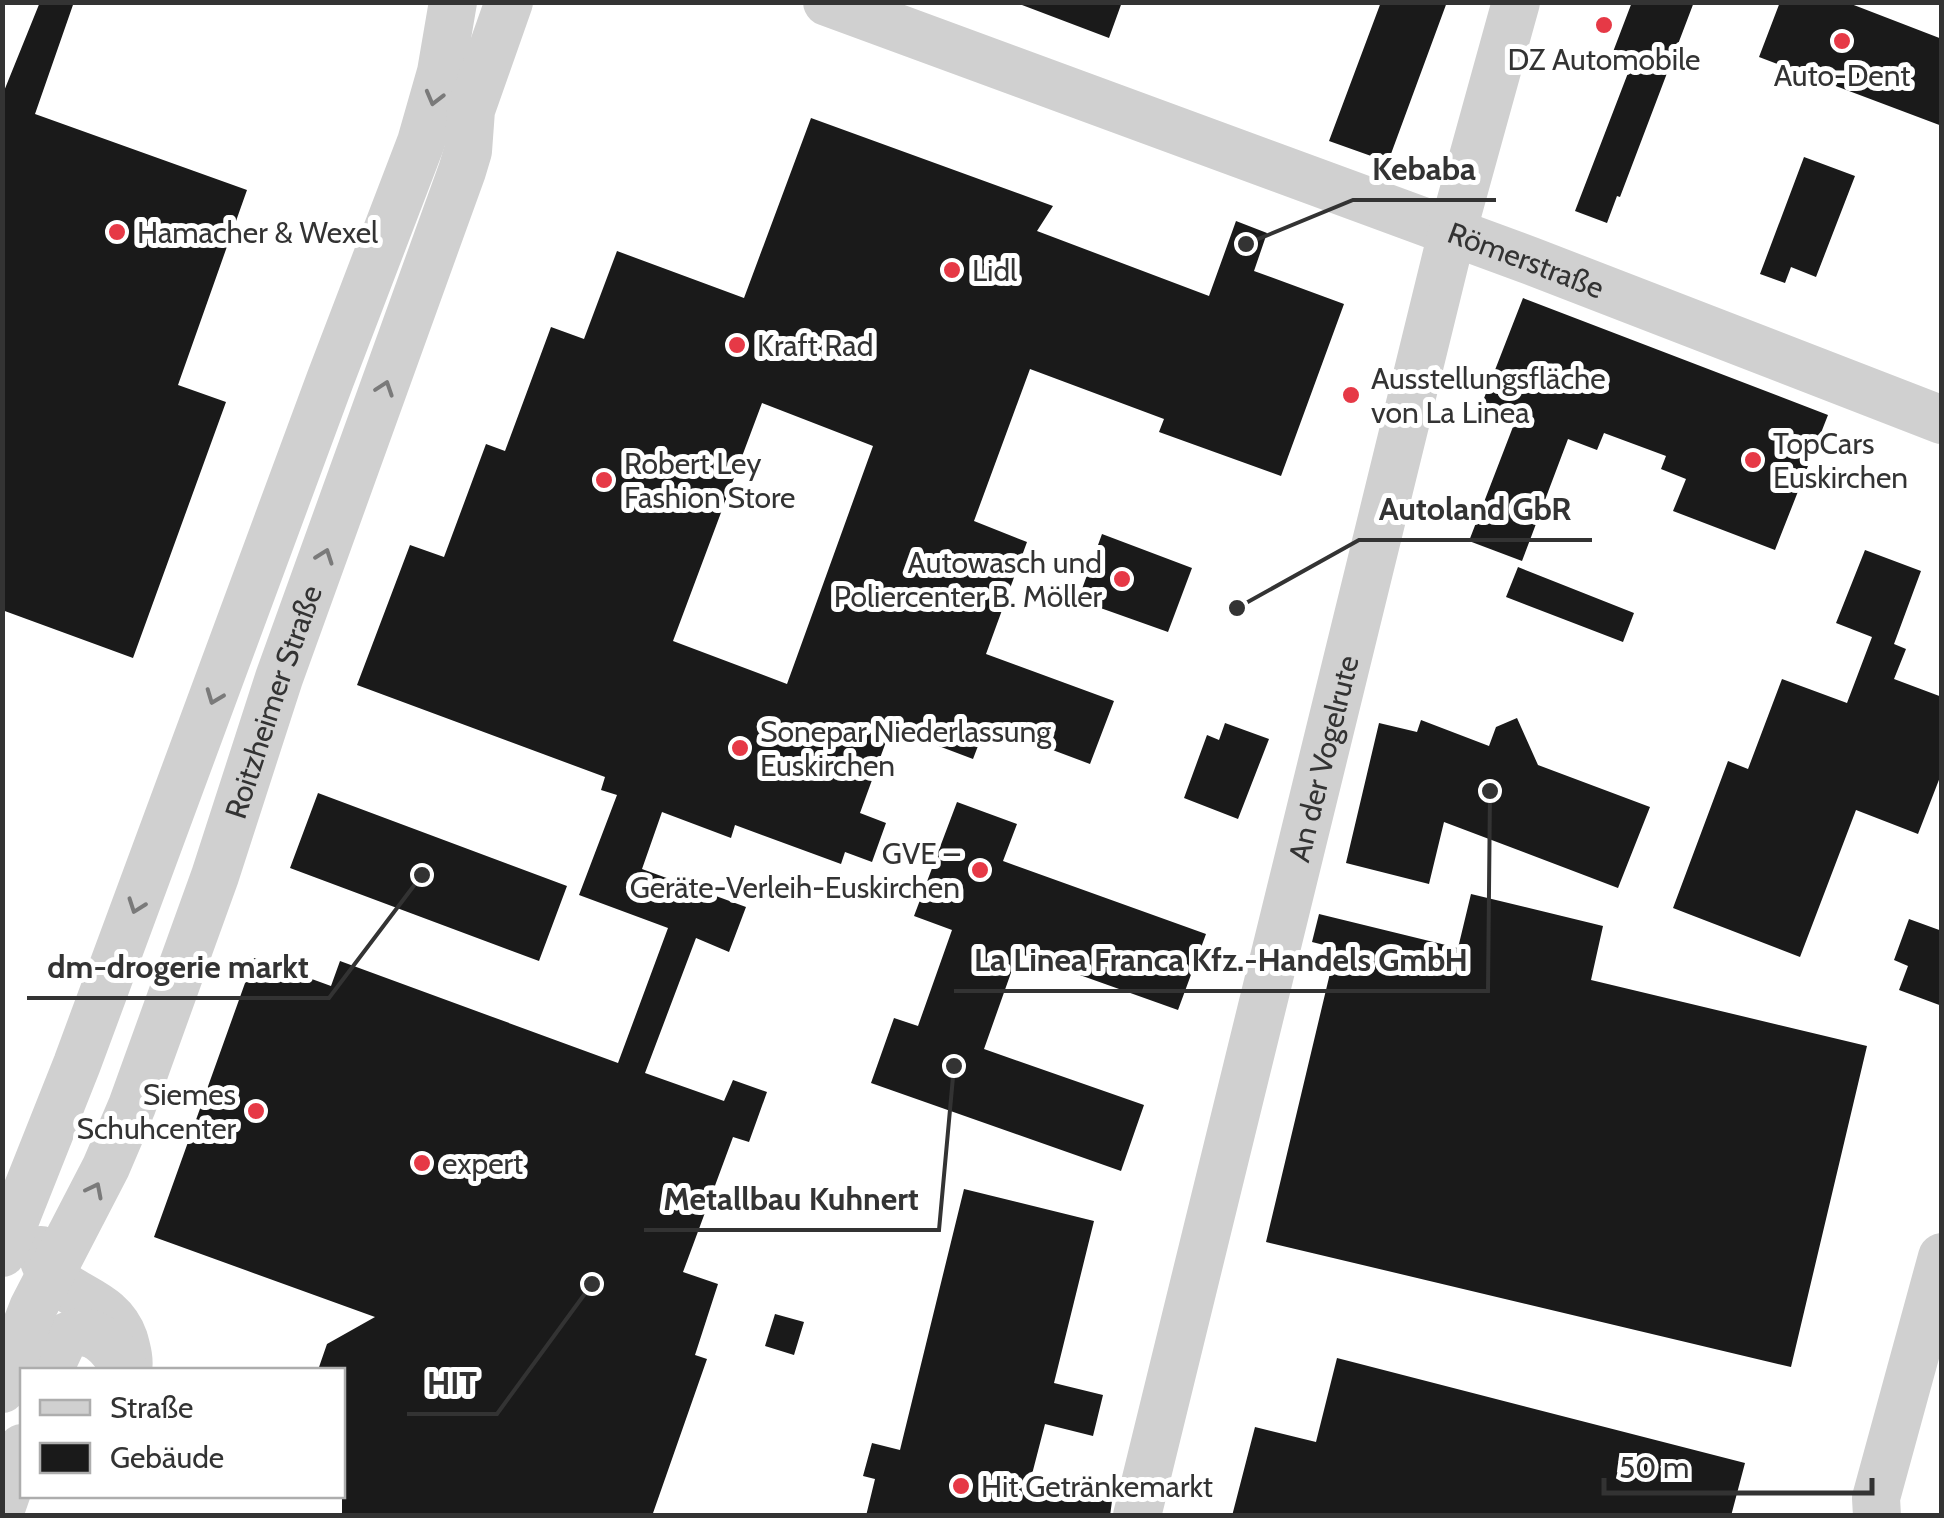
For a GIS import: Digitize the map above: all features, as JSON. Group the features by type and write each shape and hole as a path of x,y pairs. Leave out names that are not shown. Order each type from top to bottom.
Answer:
{"street":[{"name":"Roitzheimer Straße","path":"2,1253 31,1187 421,142 441,72 453,2"},
{"name":"Roitzheimer Straße","path":"2,1389 34,1308 126,1122 228,881 267,688 352,480 462,170 471,110 508,2"},
{"name":"Römerstraße","path":"827,2 1452,233 1942,420"},
{"name":"An der Vogelrute","path":"1136,1516 1452,233 1516,2"},
{"path":"330,380 340,457 352,480"},
{"path":"248,606 267,688"},
{"path":"31,1187 44,1262 52,1277 108,1312 126,1344 126,1368"},
{"path":"1877,1516 1876,1498 1942,1257"},
{"path":"51,1368 64,1338 81,1332 110,1344 125,1368"},
{"path":"2,1506 20,1454"}],"building":[{"path":"40,2 74,2 35,114 247,190 178,385 226,402 133,658 2,610 2,96"},
{"path":"1122,2 1109,38 1022,5"},
{"path":"1381,2 1447,2 1388,162 1329,141"},
{"path":"1632,2 1694,2 1607,223 1575,211 1628,73 1608,65"},
{"path":"1780,2 1846,2 1942,39 1942,126 1759,57"},
{"path":"811,118 1053,206 1037,231 1209,296 1236,221 1267,233 1254,271 1344,304 1281,476 1159,432 1164,419 1030,369 974,521 1027,542 986,654 1114,701 1090,764 986,725 973,759 891,728 860,813 886,823 872,862 845,852 841,864 735,825 731,838 662,812 642,869 746,907 729,952 696,938 645,1073 724,1101 733,1080 767,1092 749,1142 733,1137 683,1272 718,1284 695,1355 707,1359 652,1516 342,1516 345,1368 319,1368 327,1344 375,1317 154,1237 254,958 331,986 340,961 618,1063 668,928 579,895 617,795 601,790 605,777 357,685 410,545 444,557 486,444 505,451 551,327 584,339 617,251 744,298","holes":["762,403 873,446 787,684 673,641"]},
{"path":"1804,157 1855,176 1816,277 1791,267 1785,283 1760,274"},
{"path":"1523,298 1828,415 1775,550 1673,511 1686,479 1661,469 1666,456 1604,433 1597,450 1568,439 1522,561 1469,541 1516,419 1481,406"},
{"name":"Autowasch und Poliercenter B. Möller","path":"1102,534 1192,568 1168,632 1078,600"},
{"path":"1865,550 1921,571 1894,644 1906,649 1894,679 1942,697 1942,772 1918,834 1856,810 1800,957 1673,908 1728,761 1748,769 1782,679 1847,703 1872,637 1836,623"},
{"path":"1518,567 1634,613 1623,642 1506,597"},
{"path":"1517,718 1538,765 1650,807 1618,888 1444,822 1429,884 1346,863 1379,723 1417,732 1421,720 1489,746 1496,727"},
{"path":"1225,723 1269,739 1238,819 1184,798 1207,735 1219,740"},
{"path":"318,793 567,886 539,961 290,868"},
{"path":"957,802 1017,824 1003,861 1206,934 1178,1010 1018,953 984,1049 1144,1105 1121,1171 871,1083 894,1018 918,1026 952,930 914,916"},
{"path":"1471,894 1603,926 1591,980 1867,1046 1791,1367 1266,1242 1336,948 1312,942 1319,914 1458,948"},
{"path":"1909,919 1942,931 1942,1006 1899,990 1908,966 1894,960"},
{"path":"964,1189 1094,1221 1054,1383 1103,1395 1093,1436 1045,1424 1030,1482 1112,1501 1110,1516 866,1516 875,1479 863,1476 872,1443 900,1450"},
{"path":"775,1314 804,1322 794,1355 765,1346"},
{"path":"1337,1358 1745,1463 1731,1516 1232,1516 1255,1427 1316,1442"}],"place":[{"name":"DZ Automobile","path":"1604,25"},
{"name":"Auto-Dent","path":"1842,41"},
{"name":"Hamacher & Wexel","path":"117,232"},
{"name":"Kebaba","path":"1246,244"},
{"name":"Lidl","path":"952,270"},
{"name":"Kraft Rad","path":"737,345"},
{"name":"Ausstellungsfläche von La Linea","path":"1351,395"},
{"name":"TopCars Euskirchen","path":"1753,460"},
{"name":"Robert Ley Fashion Store","path":"604,480"},
{"name":"Autowasch und Poliercenter B. Möller","path":"1122,579"},
{"name":"Autoland GbR","path":"1237,608"},
{"name":"Sonepar Niederlassung Euskirchen","path":"740,748"},
{"name":"La Linea Franca Kfz.-Handels GmbH","path":"1490,791"},
{"name":"GVE – Geräte-Verleih-Euskirchen","path":"980,870"},
{"name":"dm-drogerie markt","path":"422,875"},
{"name":"Metallbau Kuhnert","path":"954,1066"},
{"name":"Siemes Schuhcenter","path":"256,1111"},
{"name":"expert","path":"422,1163"},
{"name":"HIT","path":"592,1284"},
{"name":"Hit Getränkemarkt","path":"961,1486"}]}
